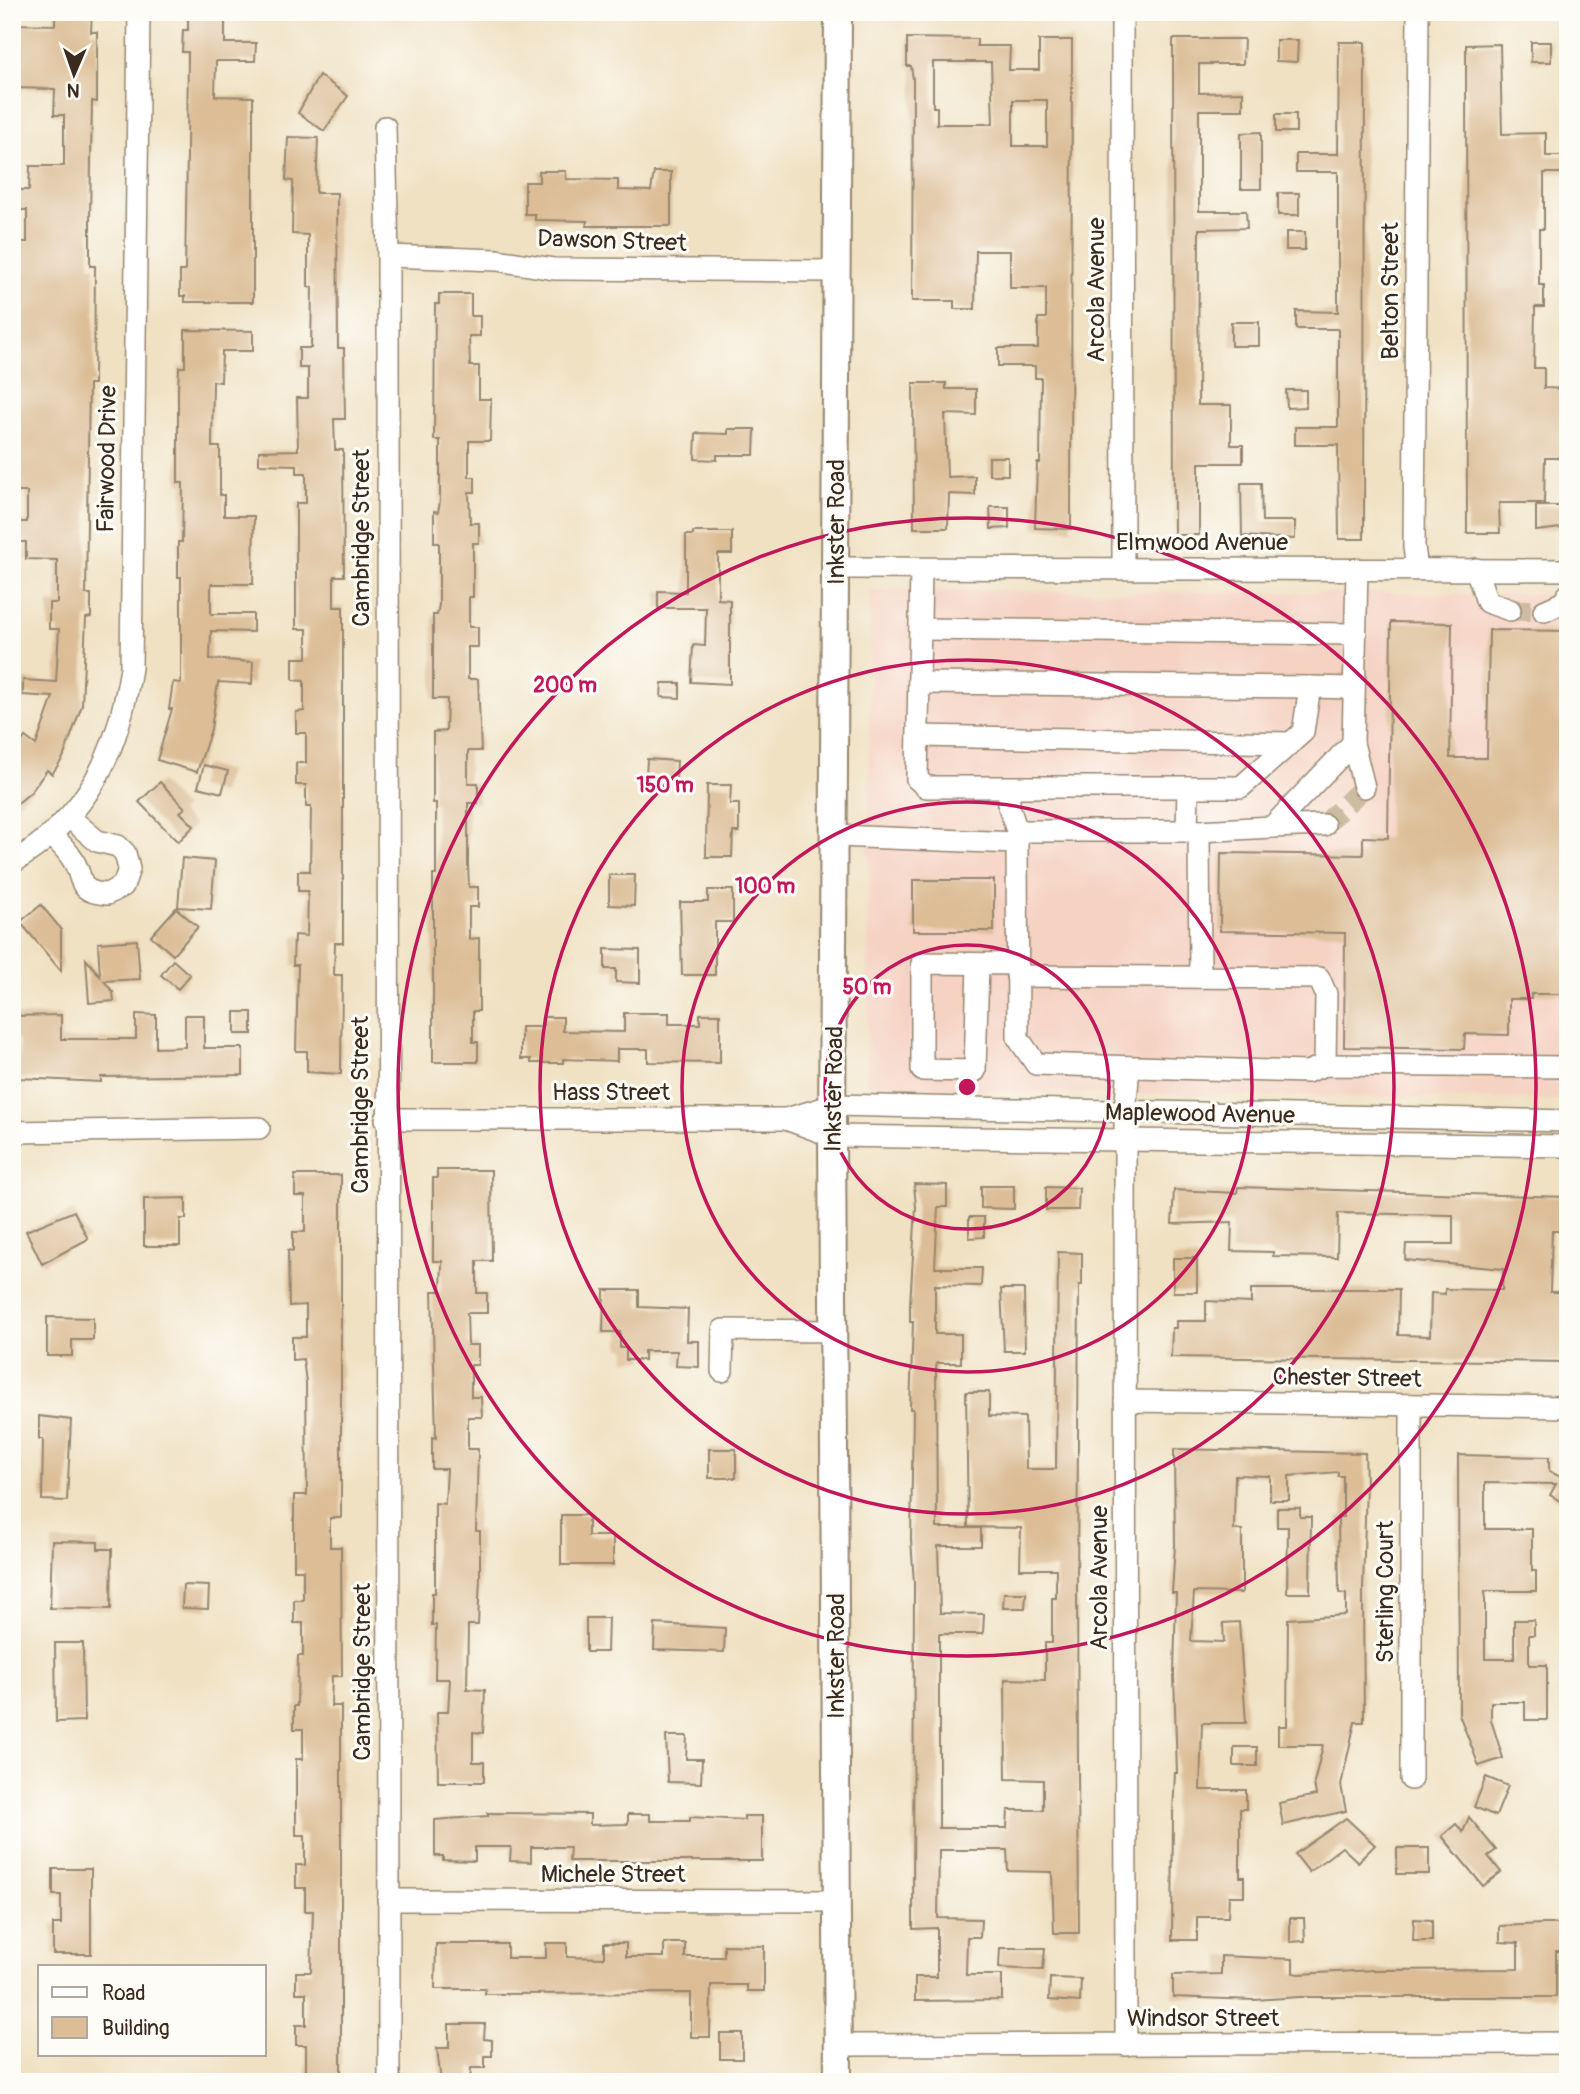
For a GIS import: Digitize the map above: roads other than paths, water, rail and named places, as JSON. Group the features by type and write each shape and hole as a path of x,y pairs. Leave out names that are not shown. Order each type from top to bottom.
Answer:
{"main road":[{"name":"Inkster Road","path":"838,13 835,271 836,836 832,1136 838,2082"}],"street":[{"name":"Fairwood Drive","path":"12,863 52,835 69,817 109,756 125,708 131,668 139,12"},
{"path":"838,13 852,12"},
{"name":"Arcola Avenue","path":"1122,12 1123,568"},
{"name":"Belton Street","path":"1417,569 1414,547 1418,12"},
{"name":"Cambridge Street","path":"385,127 388,256 388,2082"},
{"name":"Dawson Street","path":"388,256 497,260 554,269 835,271"},
{"name":"Elmwood Avenue","path":"836,568 1568,570"},
{"path":"921,569 917,779 926,787 1241,787 1303,732 1310,687"},
{"path":"1357,569 1353,743 1364,787"},
{"path":"1476,569 1487,602 1510,610"},
{"path":"1544,611 1564,602 1568,594"},
{"path":"920,629 1354,634"},
{"path":"919,683 1353,688"},
{"path":"918,736 1291,743"},
{"path":"1272,827 1353,743"},
{"path":"1188,787 1193,831 1200,977"},
{"path":"1009,789 1009,807 1017,837 1018,1038 1036,1064 1307,1072 1325,1065 1568,1067"},
{"path":"52,835 72,858 78,878 87,889 107,894 123,886 129,869 125,853 118,846 97,841 69,817"},
{"path":"836,836 1017,837 1324,825"},
{"path":"978,964 975,1071 922,1070 922,963 978,964 1017,970 1200,977 1320,978 1326,994 1325,1065"},
{"name":"Arcola Avenue","path":"1126,2045 1125,1112 1129,1067"},
{"name":"Maplewood Avenue","path":"786,1119 834,1105 1568,1121"},
{"name":"Hass Street","path":"386,1119 786,1119 832,1136"},
{"path":"1417,1119 1417,1143"},
{"path":"12,1132 259,1128"},
{"name":"Maplewood Avenue","path":"832,1136 1568,1146"},
{"path":"722,1371 723,1331 834,1331"},
{"name":"Chester Street","path":"1125,1401 1568,1407"},
{"name":"Sterling Court","path":"1411,1405 1411,1779"},
{"name":"Michele Street","path":"388,1900 838,1900"},
{"name":"Windsor Street","path":"838,2045 1568,2043"}],"tunnel":[{"path":"1510,610 1544,611"},
{"path":"1324,825 1364,787"}]}
